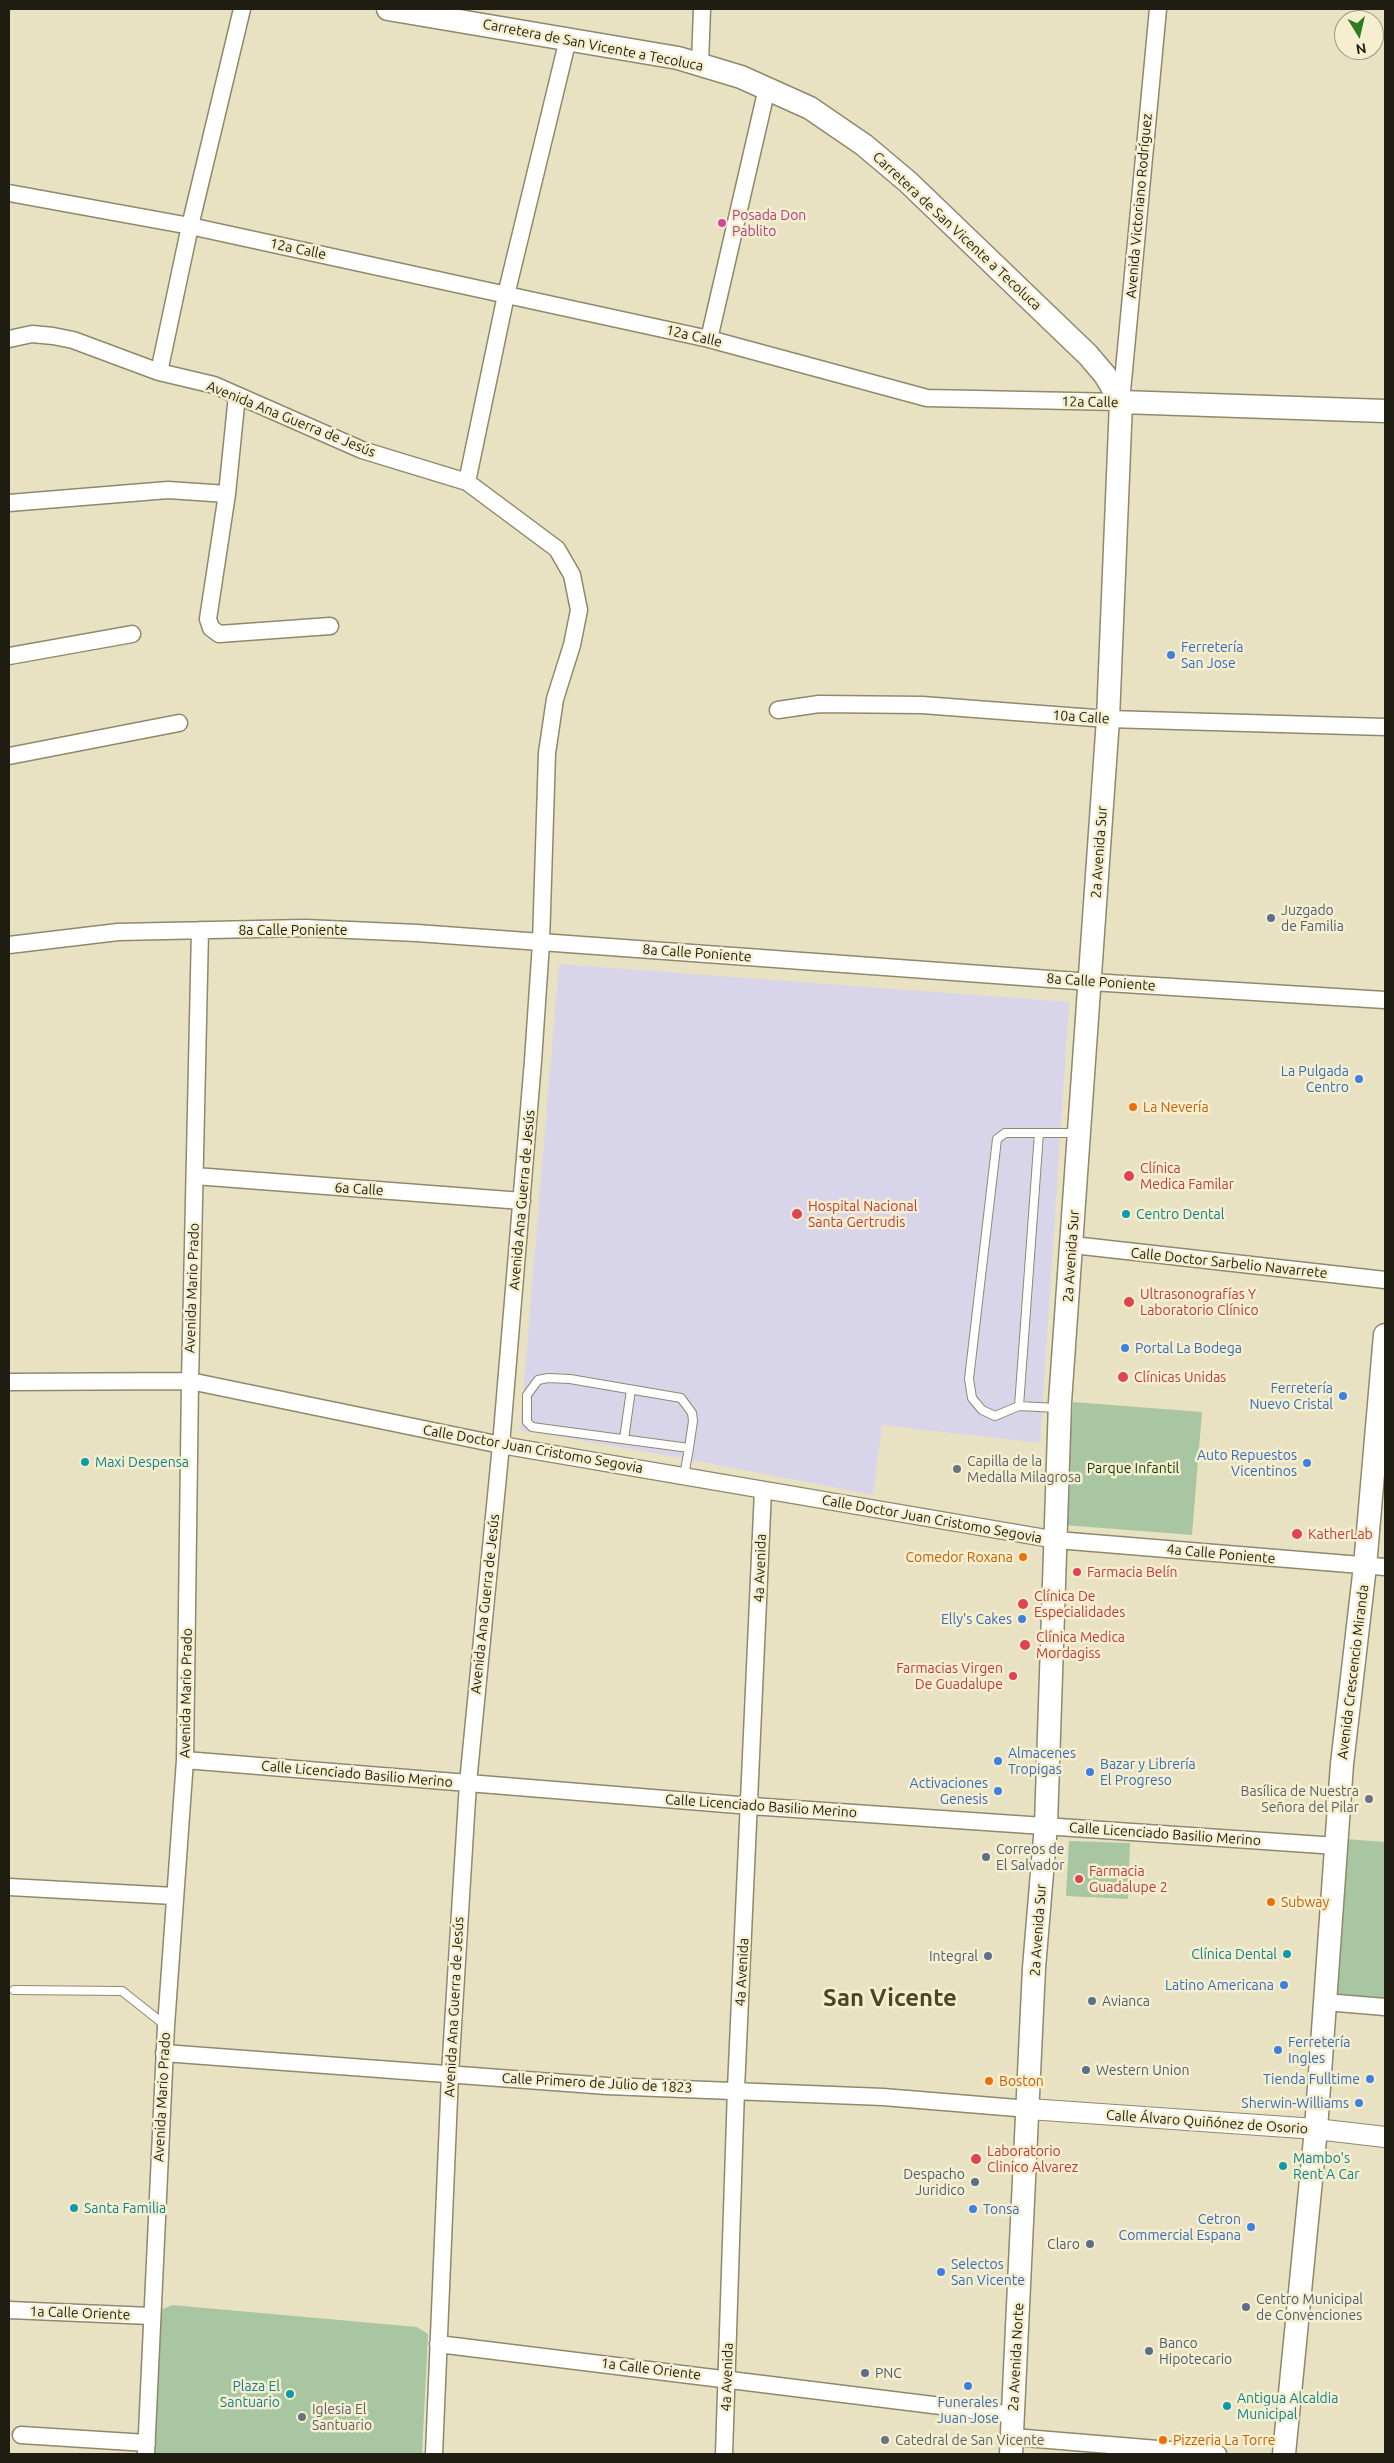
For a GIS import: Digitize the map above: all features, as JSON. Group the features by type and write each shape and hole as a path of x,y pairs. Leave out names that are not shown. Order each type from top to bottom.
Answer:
{"main road":[{"name":"Carretera de San Vicente a Tecoluca","path":"388,9 568,39 700,64 767,88 810,108 832,122 908,182 1088,354 1105,375 1121,402"},
{"name":"12a Calle","path":"1121,402 1385,411"},
{"name":"2a Avenida Sur","path":"1029,2109 1034,1968 1046,1825 1060,1408 1108,719 1121,402"},
{"name":"Avenida Crescencio Miranda","path":"1284,2454 1316,2129 1342,1764 1375,1567 1385,1335"},
{"name":"2a Avenida Norte","path":"1013,2435 1029,2109"}],"street":[{"path":"159,372 190,226 242,9"},
{"path":"700,64 702,9"},
{"name":"Avenida Victoriano Rodríguez","path":"1121,402 1158,9"},
{"path":"467,482 506,294 568,39"},
{"path":"709,339 767,88"},
{"name":"12a Calle","path":"9,192 190,226 709,339 927,398 1121,402"},
{"name":"Avenida Ana Guerra de Jesús","path":"9,339 32,334 73,340 159,372 214,385 362,450 467,482 557,549 572,575 579,610 572,645 555,698 547,753 541,943 522,1201 501,1445 468,1783 450,2074 434,2454"},
{"path":"237,395 227,494 208,619 211,628 219,634 330,626"},
{"path":"9,503 168,490 227,494"},
{"path":"9,656 132,634"},
{"name":"10a Calle","path":"778,710 819,704 922,705 1108,719 1385,727"},
{"path":"9,756 179,723"},
{"name":"8a Calle Poniente","path":"12,940 118,932 305,928 418,933 1091,982 1385,1000"},
{"name":"Avenida Mario Prado","path":"146,2449 164,2053 185,1760 190,1381 200,930"},
{"name":"6a Calle","path":"195,1176 522,1201"},
{"name":"Calle Doctor Sarbelio Navarrete","path":"1072,1245 1385,1280"},
{"name":"Calle Doctor Juan Cristomo Segovia","path":"9,1382 190,1381 501,1445 1057,1540"},
{"name":"4a Avenida","path":"724,2454 736,2089 751,1806 764,1490"},
{"name":"4a Calle Poniente","path":"1057,1540 1375,1567"},
{"name":"Calle Licenciado Basilio Merino","path":"185,1760 751,1806 1337,1846"},
{"path":"9,1887 174,1896"},
{"path":"1325,2002 1385,2007"},
{"name":"Calle Primero de Julio de 1823","path":"164,2053 607,2086 736,2089 883,2097 1029,2109"},
{"name":"Calle Álvaro Quiñónez de Osorio","path":"1029,2109 1316,2129 1385,2137"},
{"name":"1a Calle Oriente","path":"9,2310 151,2316"},
{"name":"1a Calle Oriente","path":"438,2344 727,2378 1013,2435 1218,2454"},
{"path":"21,2435 146,2449"}],"lane":[{"path":"1060,1408 1019,1406 996,1416 982,1410 972,1398 969,1379 997,1139 1005,1132 1080,1134"},
{"path":"1019,1406 1039,1133"},
{"path":"684,1476 689,1448 693,1421 692,1413 681,1398 548,1378 538,1380 527,1395 527,1422 532,1427 689,1448"},
{"path":"624,1439 631,1390"},
{"path":"14,1990 122,1991 166,2026"}],"shaded area":[{"name":"Hospital Nacional Santa Gertrudis","path":"559,964 1069,1002 1040,1443 882,1425 873,1495 688,1459 520,1430"}],"green space":[{"name":"Parque Infantil","path":"1073,1402 1202,1412 1192,1535 1064,1525"},
{"path":"1346,1839 1385,1842 1385,2000 1335,1996"},
{"path":"1069,1841 1130,1843 1128,1899 1066,1896"},
{"name":"Plaza El Santuario","path":"9,2304 161,2310 172,2305 417,2327 428,2334 422,2454 153,2454 157,2325 9,2319"}],"place":[{"name":"Posada Don Pablito","path":"722,223"},
{"name":"Ferretería San Jose","path":"1171,655"},
{"name":"Juzgado de Familia","path":"1271,918"},
{"name":"La Pulgada Centro","path":"1359,1079"},
{"name":"La Nevería","path":"1133,1107"},
{"name":"Clínica Medica Familar","path":"1129,1176"},
{"name":"Hospital Nacional Santa Gertrudis","path":"797,1214"},
{"name":"Centro Dental","path":"1126,1214"},
{"name":"Ultrasonografías Y Laboratorio Clínico","path":"1129,1302"},
{"name":"Portal La Bodega","path":"1125,1348"},
{"name":"Clínicas Unidas","path":"1123,1377"},
{"name":"Ferretería Nuevo Cristal","path":"1343,1396"},
{"name":"Maxi Despensa","path":"85,1462"},
{"name":"Auto Repuestos Vicentinos","path":"1307,1463"},
{"name":"Capilla de la Medalla Milagrosa","path":"957,1469"},
{"name":"KatherLab","path":"1297,1534"},
{"name":"Comedor Roxana","path":"1023,1557"},
{"name":"Farmacia Belín","path":"1077,1572"},
{"name":"Clínica De Especialidades","path":"1023,1604"},
{"name":"Elly's Cakes","path":"1022,1619"},
{"name":"Clínica Medica Mordagiss","path":"1025,1645"},
{"name":"Farmacias Virgen De Guadalupe","path":"1013,1676"},
{"name":"Almacenes Tropigas","path":"998,1761"},
{"name":"Bazar y Librería El Progreso","path":"1090,1772"},
{"name":"Activaciones Genesis","path":"998,1791"},
{"name":"Basílica de Nuestra Señora del Pilar","path":"1369,1799"},
{"name":"Correos de El Salvador","path":"986,1857"},
{"name":"Farmacia Guadalupe 2","path":"1079,1879"},
{"name":"Subway","path":"1271,1902"},
{"name":"Clínica Dental","path":"1287,1954"},
{"name":"Integral","path":"988,1956"},
{"name":"Latino Americana","path":"1284,1985"},
{"name":"Avianca","path":"1092,2001"},
{"name":"Ferretería Ingles","path":"1278,2050"},
{"name":"Western Union","path":"1086,2070"},
{"name":"Tienda Fulltime","path":"1370,2079"},
{"name":"Boston","path":"989,2081"},
{"name":"Sherwin-Williams","path":"1359,2103"},
{"name":"Laboratorio Clinico Alvarez","path":"976,2159"},
{"name":"Mambo's Rent A Car","path":"1283,2166"},
{"name":"Despacho Juridico","path":"975,2182"},
{"name":"Santa Familia","path":"74,2208"},
{"name":"Tonsa","path":"973,2209"},
{"name":"Cetron Commercial Espana","path":"1251,2227"},
{"name":"Claro","path":"1090,2244"},
{"name":"Selectos San Vicente","path":"941,2272"},
{"name":"Centro Municipal de Convenciones","path":"1246,2307"},
{"name":"Banco Hipotecario","path":"1149,2351"},
{"name":"PNC","path":"865,2373"},
{"name":"Funerales Juan Jose","path":"968,2386"},
{"name":"Plaza El Santuario","path":"290,2394"},
{"name":"Antigua Alcaldia Municipal","path":"1227,2406"},
{"name":"Iglesia El Santuario","path":"302,2417"},
{"name":"Catedral de San Vicente","path":"885,2440"},
{"name":"Pizzeria La Torre","path":"1163,2440"}],"district":[{"name":"San Vicente","path":"890,1998"}]}
